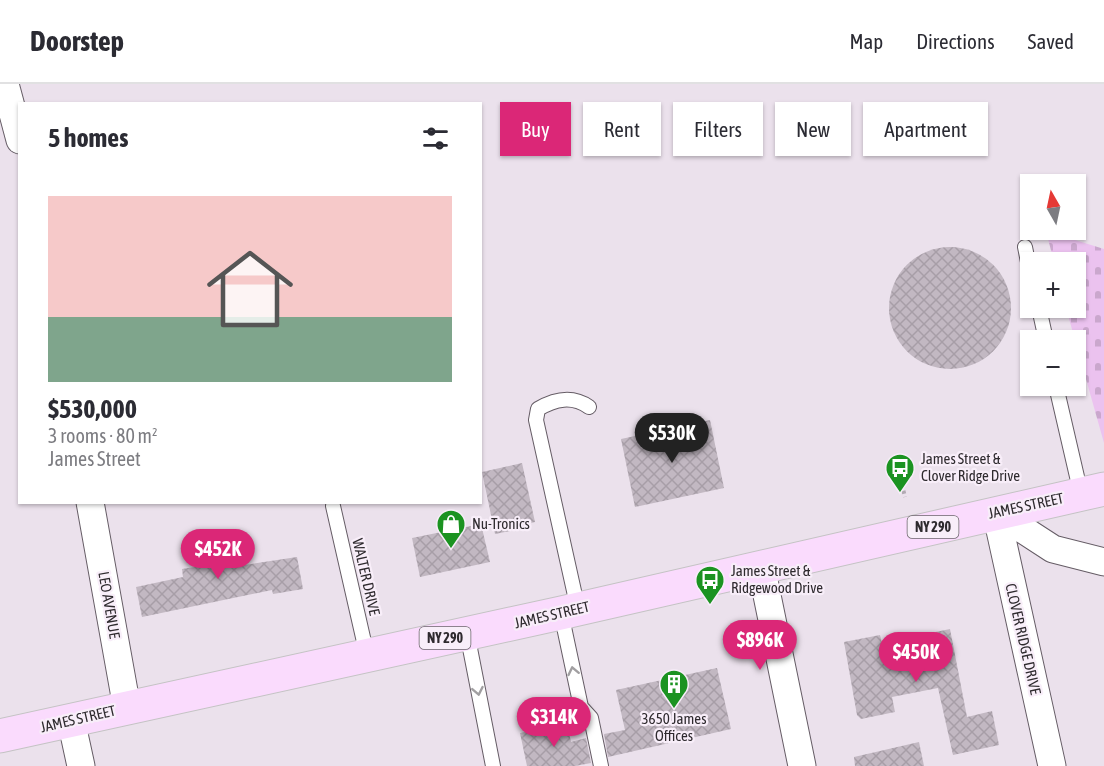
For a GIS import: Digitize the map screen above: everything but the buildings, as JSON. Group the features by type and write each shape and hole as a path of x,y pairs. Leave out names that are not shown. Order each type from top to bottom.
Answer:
{"main road":[{"name":"JAMES STREET","path":"0,736 569,611 1093,491"}],"street":[{"path":"5,84 18,133"},
{"name":"LEO AVENUE","path":"90,504 127,708"},
{"path":"996,512 1053,549 1104,562"},
{"name":"CLOVER RIDGE DRIVE","path":"996,512 1052,766"},
{"path":"761,566 802,766"},
{"path":"71,720 81,766"}],"lane":[{"path":"1025,247 1026,252"},
{"path":"1060,396 1093,491"},
{"path":"589,407 572,398 549,402 538,409 536,420 569,611 581,707 591,718 601,766"},
{"name":"WALTER DRIVE","path":"333,506 367,655"},
{"path":"467,633 493,766"}],"path":[{"path":"902,485 905,497"}],"green space":[{"path":"1048,240 1075,240 1104,249 1104,443 1086,379 1086,330 1072,330 1069,318 1086,318 1086,252 1051,252"}],"place":[{"name":"James Street & Clover Ridge Drive","path":"900,494"},
{"name":"Nu-Tronics","path":"451,550"},
{"name":"James Street & Ridgewood Drive","path":"710,606"},
{"name":"3650 James Offices","path":"674,710"}]}
